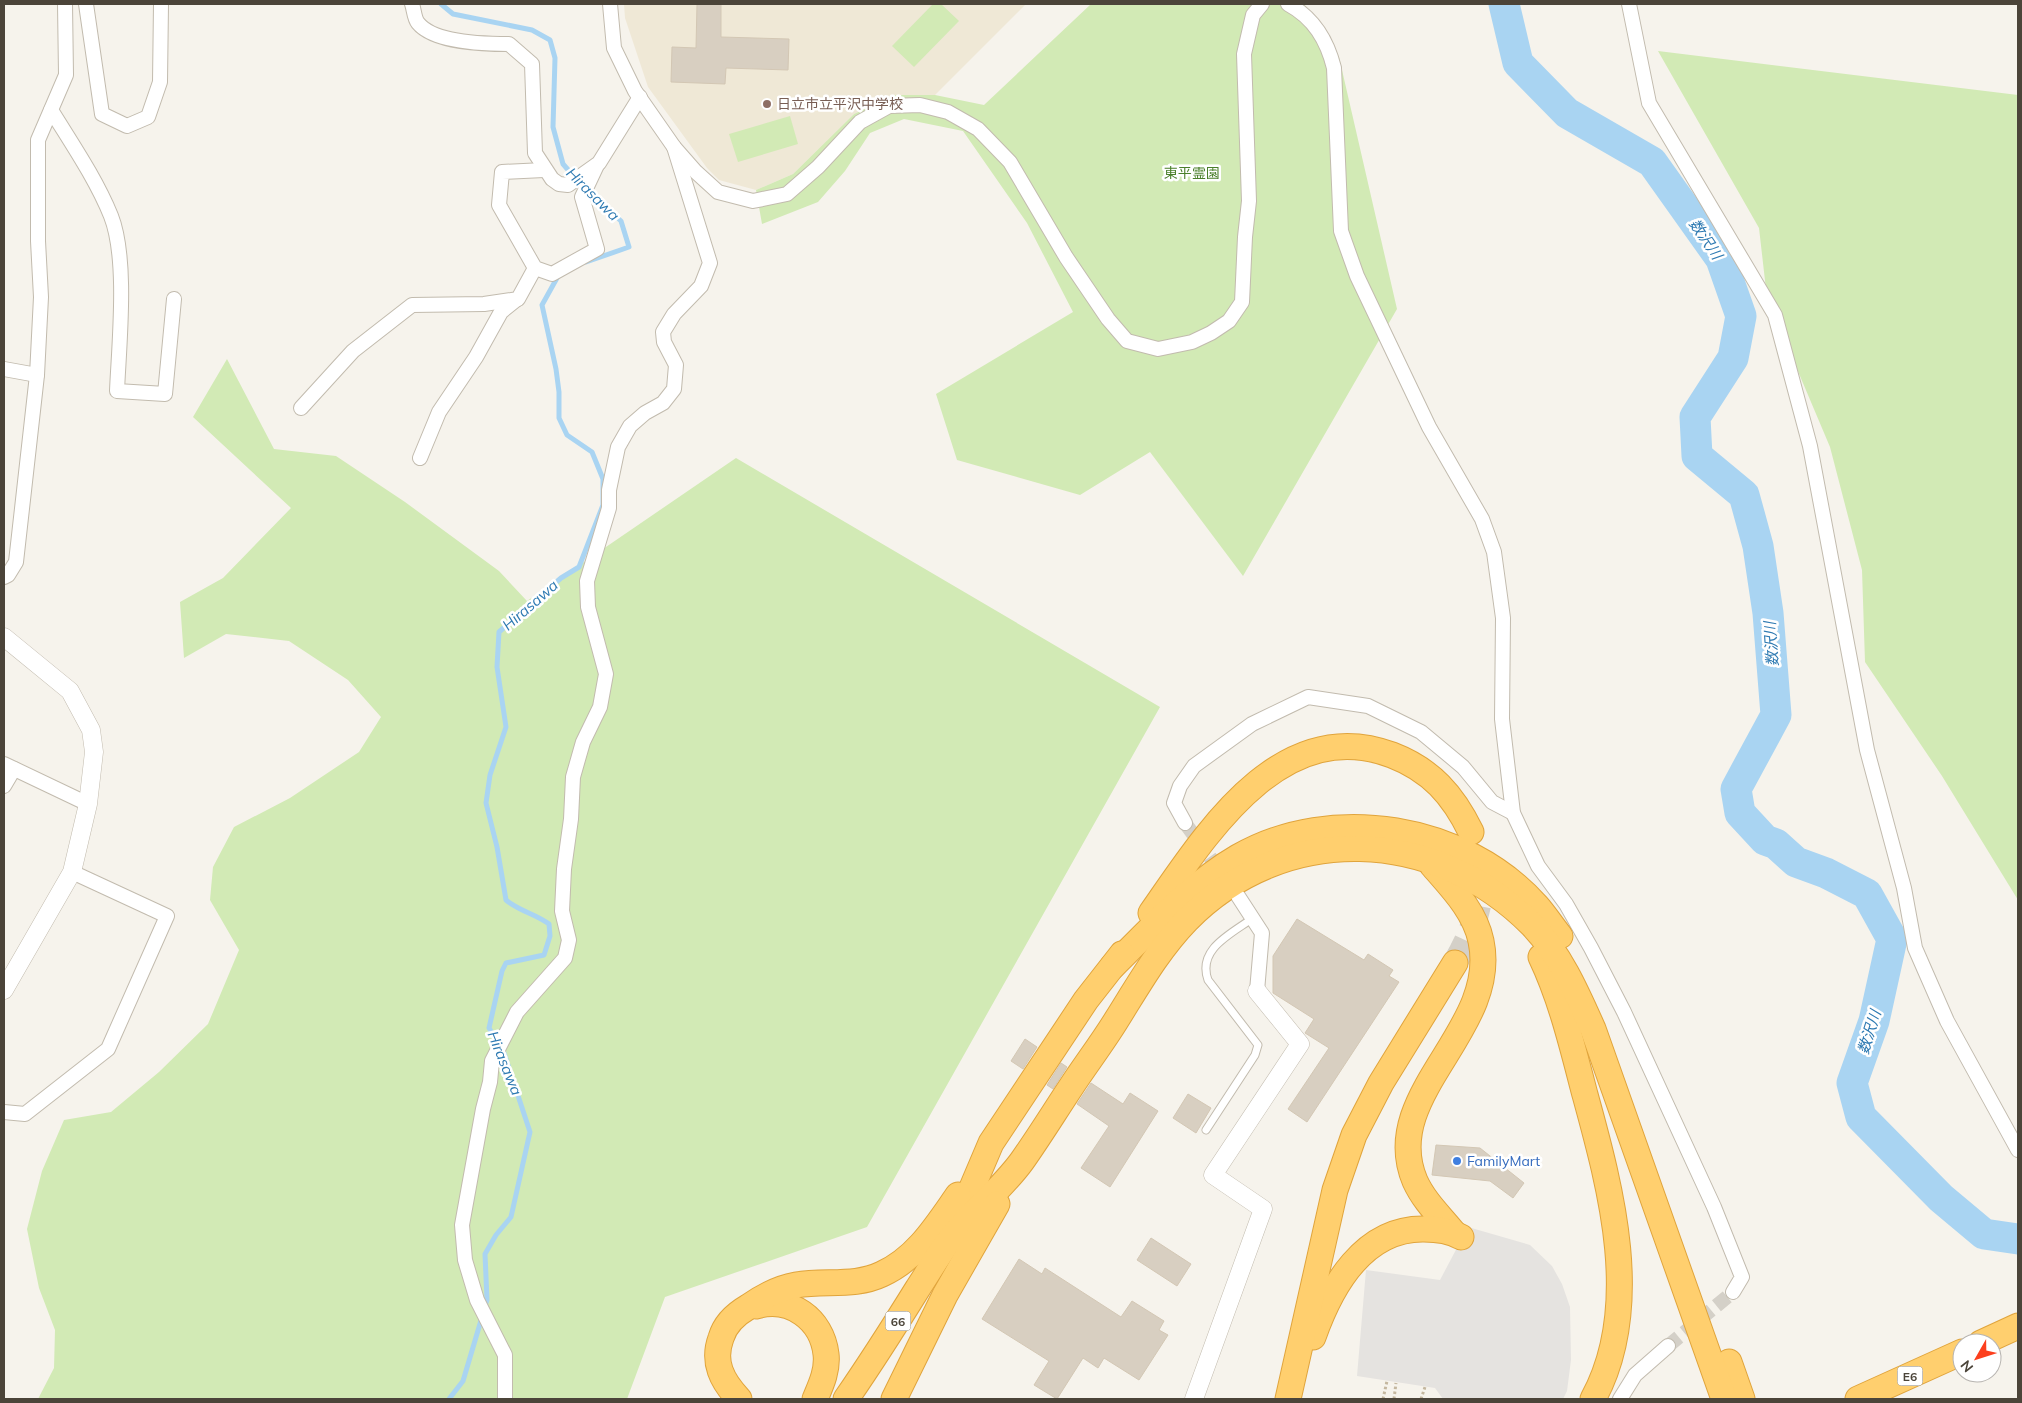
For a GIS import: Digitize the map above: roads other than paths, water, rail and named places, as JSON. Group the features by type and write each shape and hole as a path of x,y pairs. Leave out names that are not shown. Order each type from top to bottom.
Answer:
{"highway":[{"path":"739,1399 720,1374 717,1361 718,1347 728,1323 739,1313 766,1296 795,1285 858,1282 891,1269 914,1252 930,1234 1086,1000 1113,966 1184,866 1225,815 1256,783 1287,760 1324,749 1342,747 1381,751 1418,767 1436,780 1460,810 1471,832"},
{"path":"1113,966 1201,882 1239,856 1264,844 1294,834 1348,827 1400,830 1448,845 1492,869 1536,905 1554,927 1570,950 1602,1010 1742,1399"},
{"path":"894,1399 945,1295 1021,1163 1162,947 1212,898 1239,879 1266,864 1303,853 1342,849 1380,850 1428,859 1450,868 1487,889 1532,925 1557,959 1574,988 1593,1029 1724,1399"},
{"path":"1288,1395 1300,1375 1319,1321 1334,1290 1355,1259 1377,1242 1408,1229 1458,1236 1429,1204 1415,1180 1409,1156 1410,1132 1416,1106 1470,1014 1479,989 1482,964 1481,940 1468,909 1428,859"},
{"path":"1511,908 1537,948 1559,1002 1607,1176 1614,1213 1619,1273 1616,1326 1611,1350 1593,1399"},
{"path":"1288,1395 1335,1190 1354,1135 1381,1083 1455,963"},
{"path":"949,1242 991,1144"},
{"path":"949,1242 1021,1163"},
{"name":"66","path":"846,1399 949,1242"},
{"path":"739,1313 762,1304 776,1303 802,1312 814,1324 822,1338 826,1354 826,1368 815,1399"},
{"path":"2002,1333 2018,1326"},
{"name":"E6","path":"1858,1399 1952,1357"}],"street":[{"path":"4,578 16,562 37,375 42,297 38,241 38,140 66,75 65,4"},
{"path":"86,4 102,114 128,126 148,117 160,82 161,4"},
{"path":"412,4 417,22 434,35 488,44 509,44 532,64 535,153 544,170 559,184 568,185 586,179"},
{"path":"610,4 614,48 635,91 674,147 696,172 718,192 753,202 787,194 818,167 860,122 889,106 920,105 948,112 978,129 1010,162 1066,257 1108,319 1127,341 1148,347 1172,348 1211,333 1229,321 1242,302 1245,237 1249,201 1244,54 1253,15 1262,4"},
{"path":"1288,4 1298,10 1314,25 1328,45 1334,68 1341,232 1357,276 1430,427 1482,519 1494,552 1503,618 1502,718 1513,813 1538,866 1566,904 1592,948 1640,1044 1672,1120 1714,1207 1742,1277 1733,1292"},
{"path":"1629,4 1649,103 1776,315 1810,446 1867,750 1904,888 1915,948 1947,1021 2018,1150"},
{"path":"544,170 502,172 499,205 534,268 552,274 597,249 582,197 586,179 640,97"},
{"path":"51,110 89,172 112,218 121,260 117,392 165,394 174,299"},
{"path":"505,1399 505,1355 477,1300 465,1260 462,1225 483,1109 490,1082 492,1061 517,1012 564,958 569,940 562,911 564,869 572,820 573,777 583,742 600,707 606,674 588,607 587,581 609,508 609,490 618,448 630,426 645,412 662,403 674,389 676,365 664,342 663,332 674,314 702,286 710,263 674,147"},
{"path":"420,458 439,412 476,358 501,312 518,299 534,268"},
{"path":"301,408 353,351 412,305 484,304 518,299"},
{"path":"4,369 37,375"},
{"path":"4,637 70,691 81,708 91,730 94,752 88,804 72,872 4,990"},
{"path":"1185,823 1174,803 1180,786 1194,766 1252,724 1308,697 1368,706 1421,732 1463,766 1492,802 1513,813"},
{"path":"4,786 9,766 88,804"},
{"path":"4,1112 25,1114 108,1049 167,916 72,872"},
{"path":"1194,1399 1263,1209 1213,1175 1300,1044 1256,991 1262,933 1238,896"},
{"path":"1620,1399 1635,1375 1668,1346"}],"lane":[{"path":"1206,1130 1255,1055 1258,1045 1208,980 1205,970 1206,960 1210,951 1253,918"}],"water":[{"path":"1986,1229 2018,1233 2018,1244 1983,1240"}],"waterway":[{"name":"Hirasawa","path":"441,4 453,14 532,30 550,40 555,58 553,127 563,164 576,179"},
{"name":"数沢川","path":"1504,4 1518,63 1567,113 1652,162 1721,259 1741,316 1733,358 1695,417 1697,456 1744,495 1758,546 1768,613 1776,715 1736,789 1740,813 1765,840 1776,844 1796,862 1826,873 1867,894 1892,939 1874,1021 1852,1083 1861,1117 1941,1198 1984,1234 2018,1239"},
{"name":"Hirasawa","path":"586,262 629,247 621,221 587,191"},
{"name":"Hirasawa","path":"484,1309 487,1300 485,1254 496,1235 511,1217 530,1132 503,1050 489,1028 502,971 506,963 544,955 550,936 549,924 506,900 497,847 486,803 490,775 506,727 497,667 499,632 561,578 579,567 603,505 603,479 592,452 567,435 559,418 559,392 556,369 542,305 557,278"},
{"name":"Hirasawa","path":"449,1399 463,1381 482,1317"}],"tunnel":[{"path":"1185,823 1223,875"},
{"path":"1455,963 1472,928 1479,904 1480,879 1478,866"},
{"path":"1668,1346 1733,1292"}],"place":[{"name":"日立市立平沢中学校","path":"767,104"},
{"name":"FamilyMart","path":"1457,1161"}],"park label":[{"name":"東平霊園","path":"1192,173"}]}
